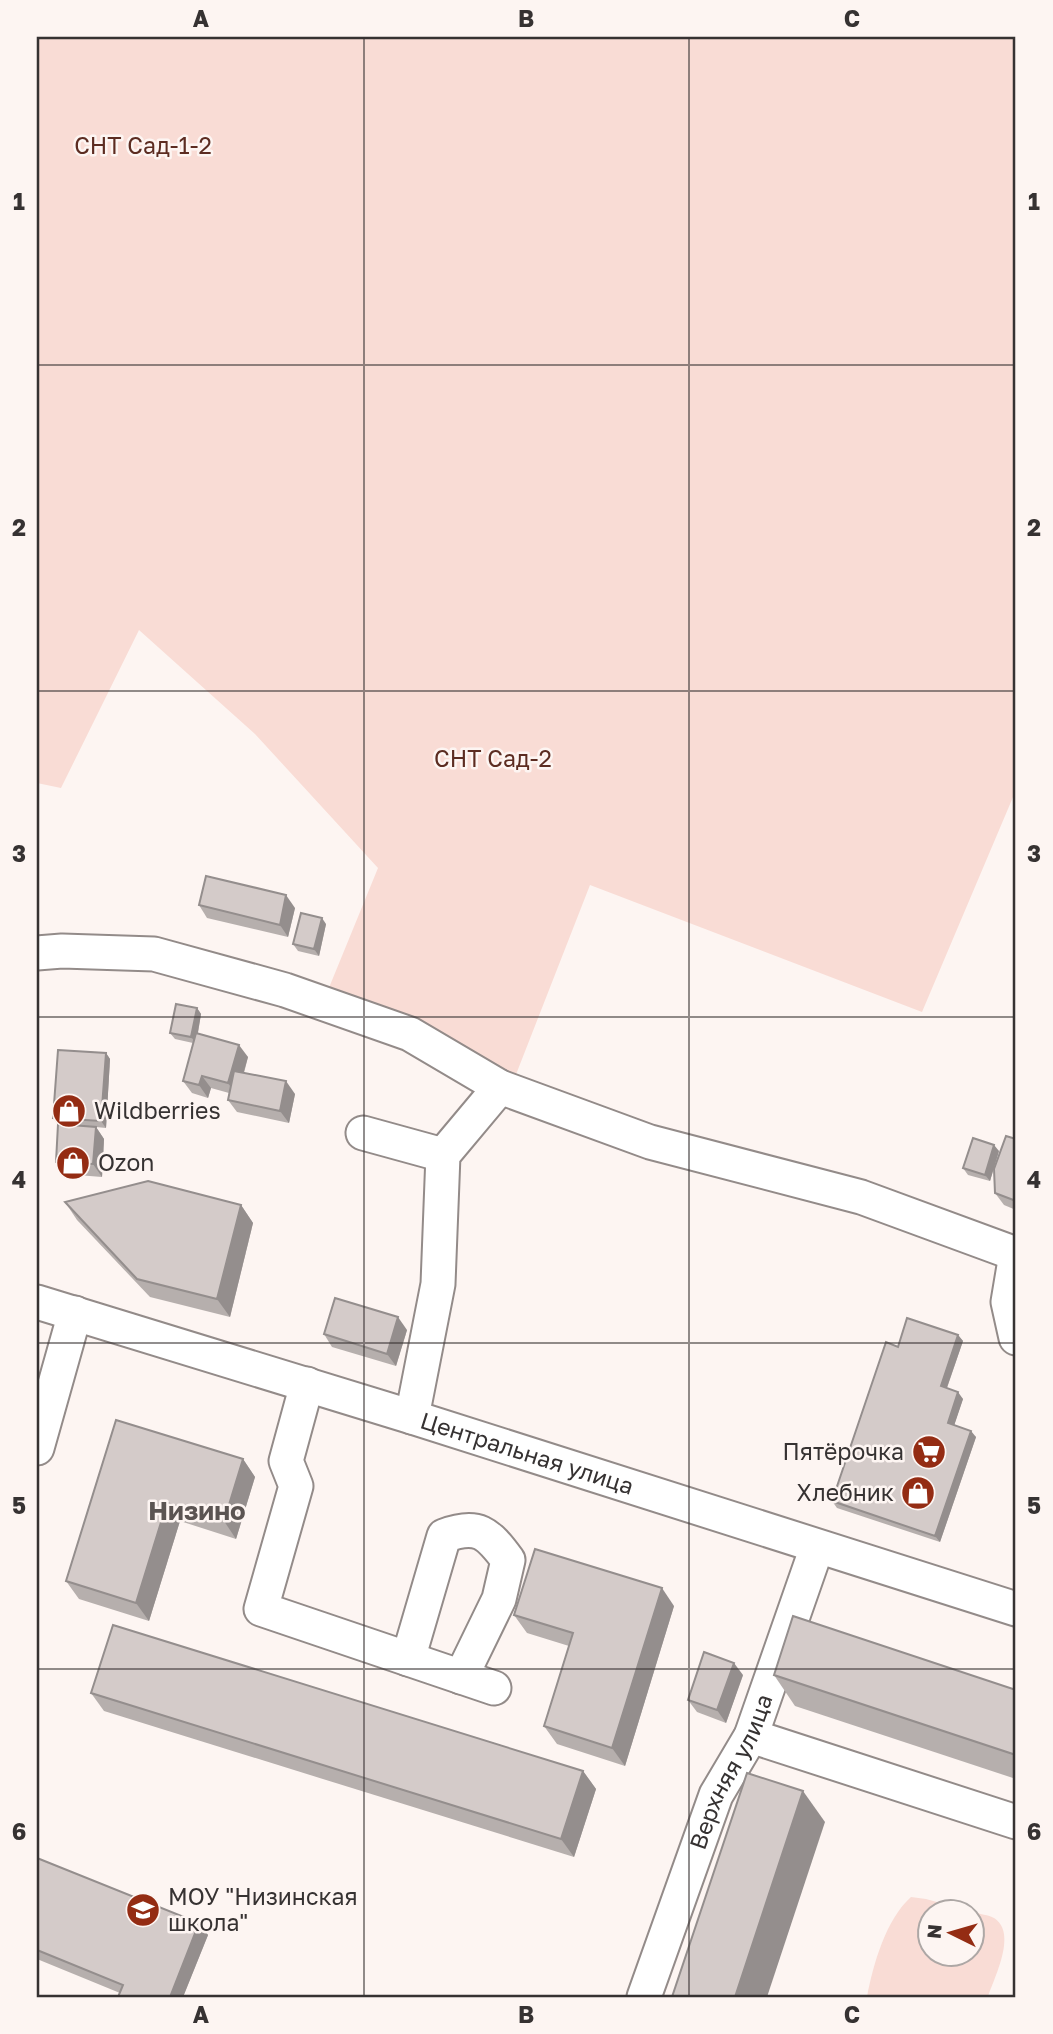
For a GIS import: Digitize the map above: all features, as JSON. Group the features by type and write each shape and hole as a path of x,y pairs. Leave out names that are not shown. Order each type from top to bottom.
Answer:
{"street":[{"path":"37,953 62,951 154,954 285,990 410,1034 500,1087 650,1142 861,1197 1016,1254 1008,1303 1016,1338"},
{"path":"412,1417 438,1283 443,1155 500,1087"},
{"path":"363,1133 443,1155"},
{"name":"Центральная улица","path":"37,1302 307,1384 1016,1609"},
{"path":"37,1448 75,1314"},
{"path":"307,1384 286,1461 296,1486 261,1609 494,1688"},
{"path":"408,1659 444,1535 461,1529 476,1530 494,1541 508,1560 499,1599 461,1677"},
{"name":"Верхняя улица","path":"644,1997 716,1795 751,1736 817,1547"},
{"path":"751,1736 1016,1822"}],"green space":[{"path":"37,37 1016,37 1016,790 922,1012 590,885 515,1077 326,995 378,868 255,734 139,630 61,788 37,783"},
{"path":"911,1897 918,1898 916,1898 916,1968 986,1968 986,1915 994,1918 1001,1925 1004,1945 988,1997 867,1997 877,1957 894,1917"}],"building":[{"path":"206,876 286,895 280,925 199,905"},
{"path":"301,913 322,918 314,949 293,944"},
{"path":"176,1004 197,1008 191,1037 170,1033"},
{"path":"196,1033 239,1045 228,1083 202,1076 199,1085 183,1081"},
{"path":"58,1050 106,1053 101,1121 53,1118"},
{"path":"234,1071 286,1081 280,1111 228,1100"},
{"path":"58,1124 96,1127 93,1164 56,1162"},
{"path":"1006,1136 1016,1139 1016,1201 995,1193 994,1169"},
{"path":"973,1138 994,1145 985,1175 963,1168"},
{"path":"148,1181 241,1205 217,1299 137,1279 65,1202"},
{"path":"335,1298 398,1317 387,1354 324,1334"},
{"path":"907,1318 958,1335 941,1386 958,1392 948,1423 971,1431 935,1536 832,1501 886,1342 898,1347"},
{"path":"116,1420 243,1459 224,1521 167,1503 136,1603 66,1581"},
{"path":"535,1549 662,1588 612,1748 544,1726 573,1633 514,1615"},
{"path":"793,1616 1016,1690 1016,1755 774,1675"},
{"path":"113,1625 583,1771 561,1839 91,1693"},
{"path":"704,1652 734,1663 717,1710 688,1700"},
{"path":"747,1773 803,1791 735,1997 672,1997"},
{"path":"37,1858 199,1923 170,1997 118,1997 123,1985 37,1950"}],"place":[{"name":"Wildberries","path":"69,1111"},
{"name":"Ozon","path":"73,1163"},
{"name":"Пятёрочка","path":"929,1452"},
{"name":"Хлебник","path":"918,1493"},
{"name":"МОУ \"Низинская школа\"","path":"143,1910"}],"district":[{"name":"Низино","path":"197,1511"}],"park label":[{"name":"СНТ Сад-1-2","path":"143,146"},
{"name":"СНТ Сад-2","path":"493,759"}]}
